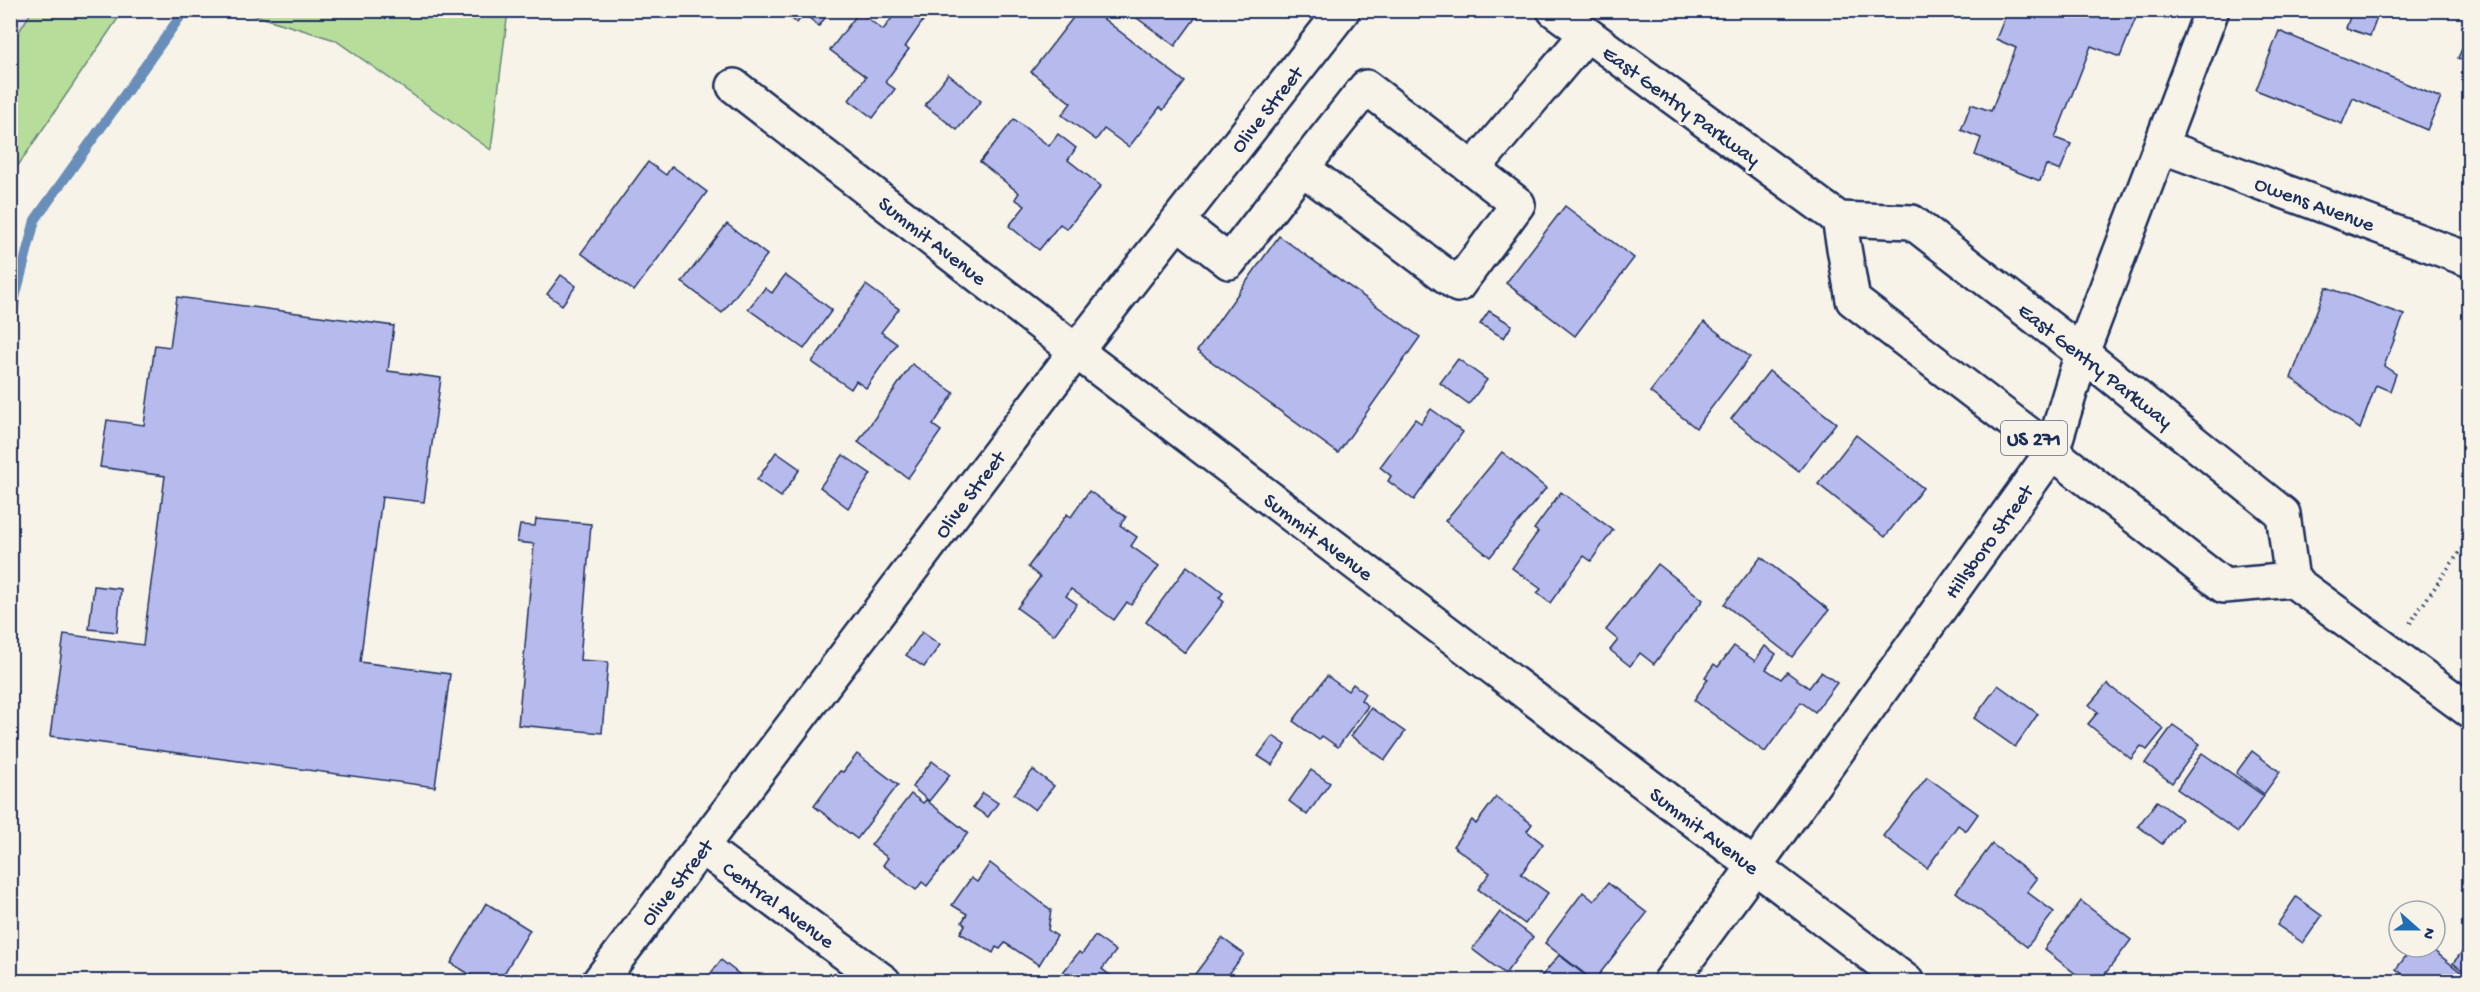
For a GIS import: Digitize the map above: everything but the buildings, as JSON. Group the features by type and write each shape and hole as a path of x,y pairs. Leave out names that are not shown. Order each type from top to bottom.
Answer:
{"street":[{"name":"Olive Street","path":"599,981 703,848 1076,351 1343,10"},
{"name":"East Gentry Parkway","path":"1554,10 1839,219 1912,222 2082,353 2283,514 2292,580"},
{"name":"Hillsboro Street","path":"1670,981 2052,452 2082,353 2212,10"},
{"path":"1473,169 1586,35"},
{"name":"Summit Avenue","path":"734,86 1076,351 1907,981"},
{"path":"1178,222 1229,262 1302,168 1366,87 1518,204 1458,285 1302,168"},
{"name":"Owens Avenue","path":"2161,146 2469,260"},
{"name":"US 271","path":"1839,219 1853,300 2224,586 2292,580"},
{"path":"2292,580 2469,711"},
{"name":"Central Avenue","path":"703,848 884,981"}],"path":[{"path":"2389,652 2469,537"}],"shaded area":[{"path":"11,11 32,11 11,44"}],"green space":[{"path":"32,11 123,11 11,176 11,44"},
{"path":"241,11 508,11 491,150 335,40"}],"waterway":[{"path":"10,343 15,298 35,220 185,10"}]}
